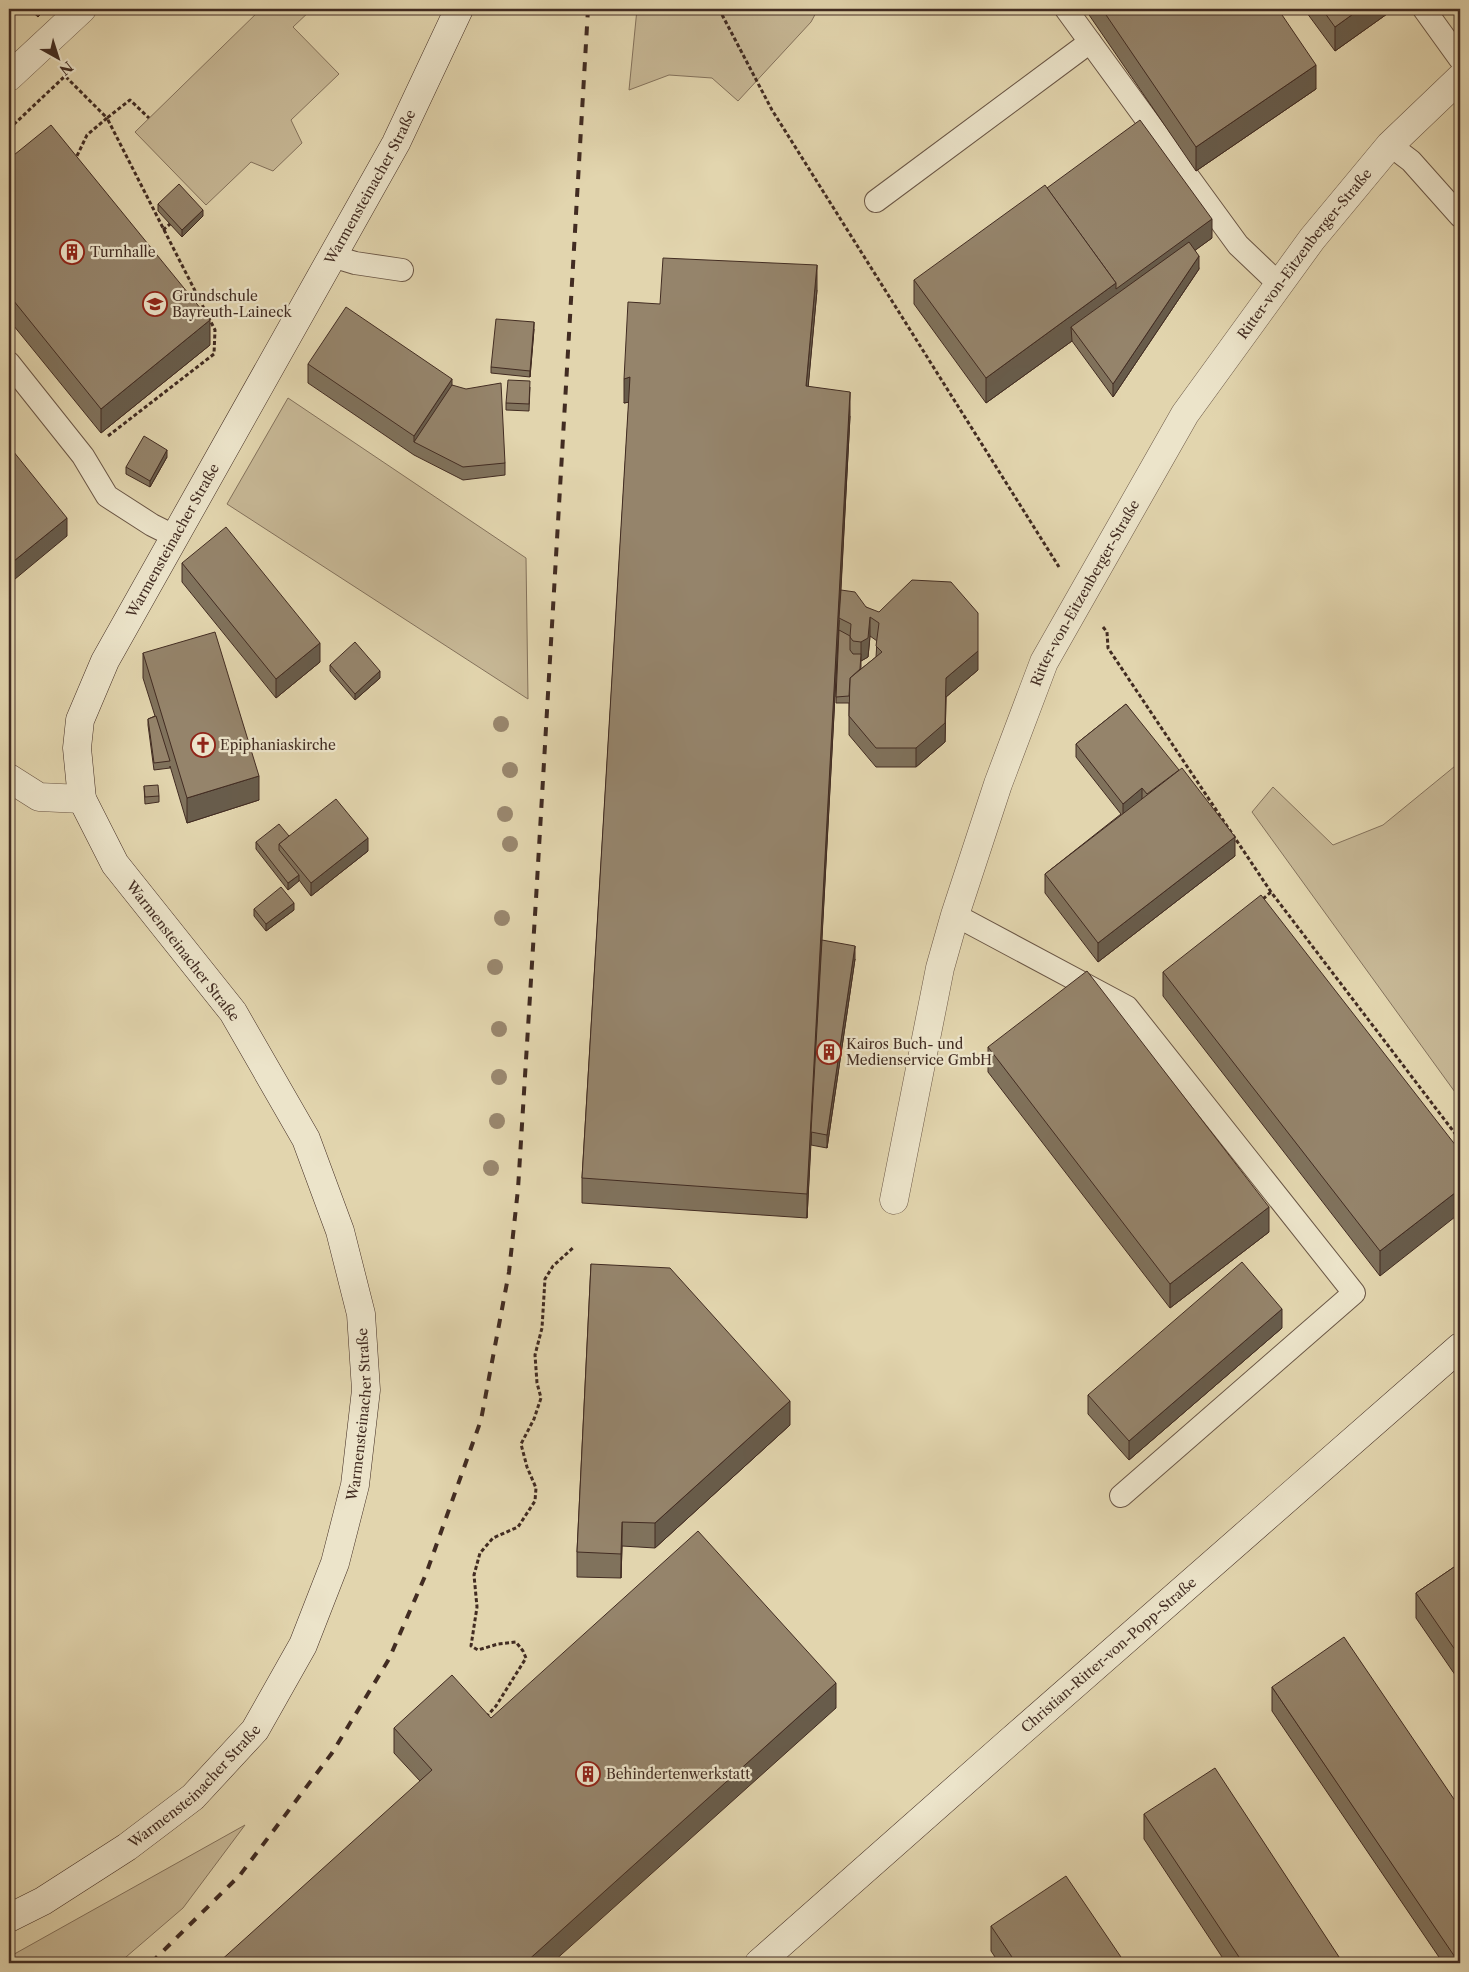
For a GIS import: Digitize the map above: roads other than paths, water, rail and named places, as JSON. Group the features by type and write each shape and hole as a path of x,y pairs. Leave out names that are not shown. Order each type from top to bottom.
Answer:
{"street":[{"path":"9,77 82,9"},
{"name":"Warmensteinacher Straße","path":"9,1918 43,1901 127,1847 193,1797 255,1730 303,1645 335,1563 354,1485 366,1390 361,1314 340,1231 306,1139 233,1012 115,864 82,799 77,748 80,720 105,661 396,142 459,9"},
{"name":"Ritter-von-Eitzenberger-Straße","path":"894,1200 940,968 955,915 998,784 1044,662 1185,414 1312,239 1390,145 1460,78"},
{"path":"9,778 39,797 82,799"},
{"name":"Christian-Ritter-von-Popp-Straße","path":"759,1963 1015,1736 1460,1347"}],"lane":[{"path":"1066,9 1238,246 1279,284"},
{"path":"1424,9 1460,59"},
{"path":"876,201 1090,42"},
{"path":"1390,145 1411,161 1460,216"},
{"path":"332,256 402,270"},
{"path":"9,363 83,456 108,496 152,525 176,537"},
{"path":"955,915 1126,1007 1354,1294 1120,1496"}],"railway":[{"path":"151,1963 240,1875 332,1753 389,1659 426,1574 481,1420 509,1272 518,1189 588,9"}],"place":[{"name":"Turnhalle","path":"72,252"},
{"name":"Grundschule Bayreuth-Laineck","path":"155,304"},
{"name":"Epiphaniaskirche","path":"203,745"},
{"name":"Kairos Buch- und Medienservice GmbH","path":"829,1052"},
{"name":"Behindertenwerkstatt","path":"588,1774"}]}
